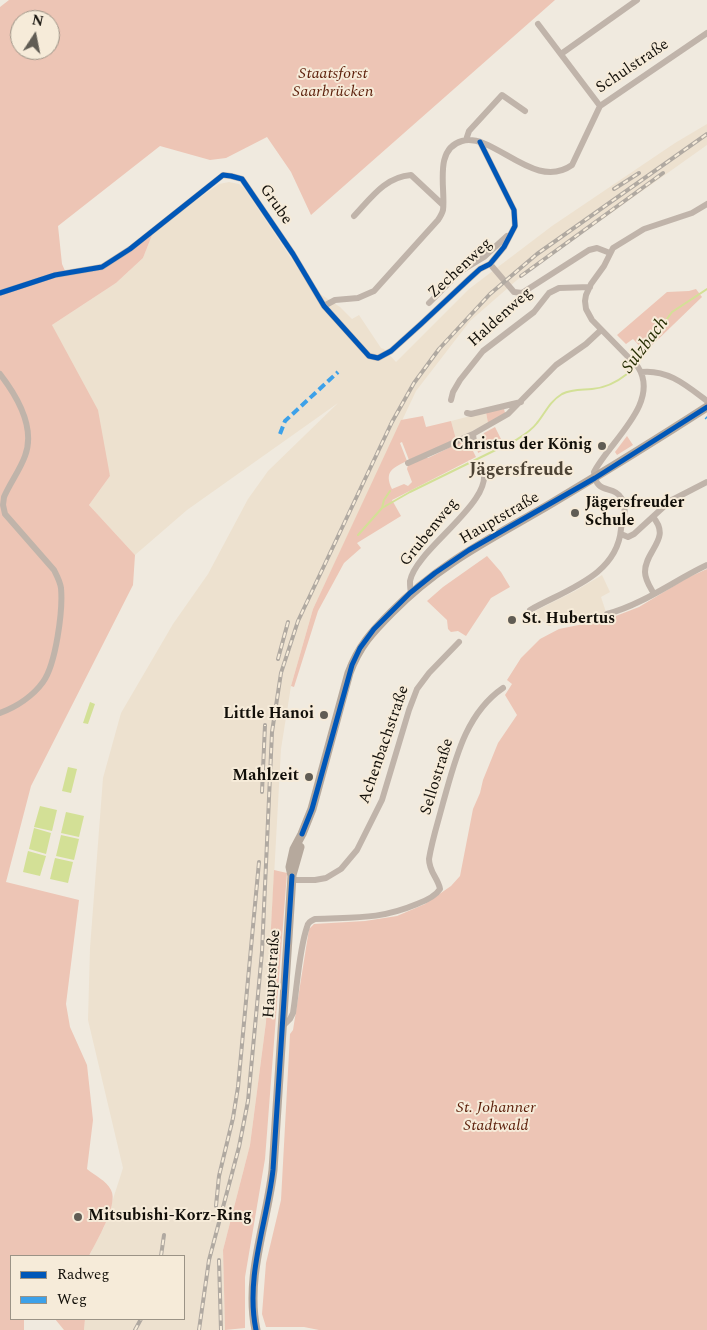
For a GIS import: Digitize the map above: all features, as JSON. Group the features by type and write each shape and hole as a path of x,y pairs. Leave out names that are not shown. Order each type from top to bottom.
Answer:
{"main road":[{"name":"Hauptstraße","path":"256,1330 253,1307 254,1276 270,1190 292,878 296,868 302,834 312,809 349,673 356,656 374,629 411,592 468,550 595,478 707,407"}],"street":[{"path":"561,54 637,0"},
{"path":"538,24 600,106"},
{"name":"Schulstraße","path":"466,140 480,142 492,147 529,168 541,171 564,171 572,165 600,106 707,33"},
{"path":"324,306 334,300 358,298 374,291 438,220 443,211 442,181 446,159 453,145 466,140 469,131 502,95 525,111"},
{"name":"Zechenweg","path":"369,356 378,358 391,351 469,278 480,269 492,266 512,232 516,220 514,210 480,142"},
{"path":"354,216 385,183 406,175 410,175 443,205"},
{"name":"Grube","path":"0,293 55,276 102,267 130,249 223,176 231,176 242,179 294,254 324,306 369,356"},
{"path":"530,610 585,582 600,571 611,558 622,534 621,529 625,512 621,498 614,491 602,488 595,478 594,472 636,412 642,398 644,386 639,370 592,320 586,310 585,301 590,288 604,266 612,248 618,243 644,229 692,213 707,204"},
{"name":"Zechenweg","path":"429,302 461,271 484,256 512,232"},
{"path":"492,266 514,292 522,293 589,250 597,248 610,253"},
{"name":"Haldenweg","path":"451,400 453,392 465,372 483,351 534,312 550,293 559,288 590,288"},
{"path":"408,463 473,434 501,419 522,402 556,365 586,344 601,330"},
{"path":"639,370 655,372 679,380 707,401"},
{"path":"0,374 18,402 27,423 26,454 4,497 5,514 54,570 61,588 58,627 51,666 44,681 19,704 0,713"},
{"path":"467,412 472,414 522,402"},
{"path":"473,434 474,442"},
{"name":"Grubenweg","path":"411,592 410,580 417,567 481,492 486,474 482,466"},
{"path":"622,534 628,537 640,529 670,501 707,482"},
{"path":"653,517 658,524 659,537 646,563 645,570 648,584 654,594"},
{"path":"607,614 638,603 687,574 707,565"},
{"name":"Achenbachstraße","path":"292,878 316,880 326,878 341,869 357,850 382,800 409,710 418,689 429,673 459,642"},
{"name":"Sellostraße","path":"282,1028 293,1013 302,952 307,926 310,921 315,919 362,918 392,913 414,906 440,890 439,884 430,870 429,859 454,762 476,716 494,695 503,688"}],"shaded area":[{"path":"707,124 707,145 517,280 470,321 416,391 313,609 291,686 281,749 266,1022 250,1145 223,1250 225,1330 84,1330 85,1320 185,1320 185,1255 90,1255 104,1227 123,1168 88,1020 90,948 103,778 121,713 173,624 208,574 248,499 268,471 338,403 187,510 135,555 89,505 110,476 52,325 116,283 143,258 154,230 219,184 229,182 239,184 244,188 311,288 340,307 352,319 359,315 381,348 396,362 469,289 552,226 675,143"},
{"path":"486,412 488,423 456,439 451,421"},
{"path":"602,575 610,592 601,597 606,612 549,626 535,615 535,611"},
{"path":"90,702 95,704 88,724 83,723"},
{"path":"68,767 77,769 71,793 62,791"},
{"path":"40,806 57,810 52,831 34,827"},
{"path":"66,812 84,816 79,837 61,833"},
{"path":"34,828 51,833 46,854 29,849"},
{"path":"61,835 79,839 74,860 56,856"},
{"path":"28,851 46,856 40,876 23,872"},
{"path":"55,858 73,862 68,883 50,879"}],"green space":[{"name":"Staatsforst Saarbrücken","path":"9,0 555,0 311,215 291,172 267,137 226,158 210,160 160,146 58,226 62,264 66,273 102,267 154,230 143,258 116,283 52,325 98,410 110,476 89,505 135,555 133,585 31,786 6,882 79,900 66,1004 70,1027 87,1065 93,1120 87,1169 106,1183 113,1196 106,1223 90,1255 10,1255 10,1320 24,1320 24,1330 0,1330 0,7"},
{"path":"696,289 702,297 645,352 633,339 626,344 617,335 667,292"},
{"path":"504,409 505,413 488,423 486,412"},
{"path":"423,416 426,427 451,421 456,439 409,460 402,442 400,443 407,461 391,471 389,478 392,489 404,484 408,486 412,482 407,469 408,465 425,457 428,458 467,439 476,457 392,500 401,516 357,543 361,548 344,563 318,611 294,687 291,686 313,609 401,420"},
{"path":"495,427 502,441 478,453 477,448 484,433"},
{"path":"627,436 633,445 617,455 615,452"},
{"path":"487,556 501,572 510,587 491,598 466,636 458,631 451,632 448,629 447,620 427,601 443,587"},
{"name":"St. Johanner Stadtwald","path":"707,569 707,1330 319,1330 304,1327 266,1327 262,1314 266,1263 281,1200 290,1034 293,1030 309,929 314,924 365,921 397,916 425,904 451,886 460,876 473,809 483,780 498,743 517,715 505,695 512,684 507,680 521,658 540,639 559,629 608,619 639,607 687,578"},
{"path":"274,870 287,873 265,1159 245,1277 245,1328 225,1330 223,1250 250,1145 266,1022"},
{"path":"56,1320 85,1320 84,1330 64,1330"}],"waterway":[{"name":"Sulzbach","path":"358,535 382,508 410,492 525,435 535,426 554,400 562,394 573,390 602,387 623,377 672,312 707,289"},
{"path":"382,508 384,500 390,491"}],"railway":[{"path":"199,1330 209,1260 239,1147 248,1101 262,952 272,732 281,673 298,621 392,422 414,383 439,349 490,294 537,254 707,134"},
{"path":"614,189 639,173"},
{"path":"521,276 663,173"},
{"path":"278,659 288,622"},
{"path":"262,792 265,725"},
{"path":"216,1206 219,1176 233,1118 238,1087 259,862"},
{"path":"161,1255 164,1235"},
{"path":"219,1260 221,1330"},
{"path":"135,1330 140,1320"}],"marked path":[{"path":"280,434 285,421 338,372"}],"cycle path":[{"path":"0,293 55,275 102,267 130,249 223,175 231,176 242,179 293,254 324,306 369,356 378,358 391,351 480,269 490,264 504,247 515,226 514,210 480,142"},
{"path":"302,834 312,809 352,665 360,648 374,629 410,593 469,550 595,478 707,407"},
{"path":"256,1330 253,1290 258,1250 273,1170 292,876"}],"place":[{"name":"Christus der König","path":"602,446"},
{"name":"Jägersfreuder Schule","path":"575,513"},
{"name":"St. Hubertus","path":"512,620"},
{"name":"Little Hanoi","path":"324,715"},
{"name":"Mahlzeit","path":"309,777"},
{"name":"Mitsubishi-Korz-Ring","path":"78,1217"}],"district":[{"name":"Jägersfreude","path":"521,471"}]}
